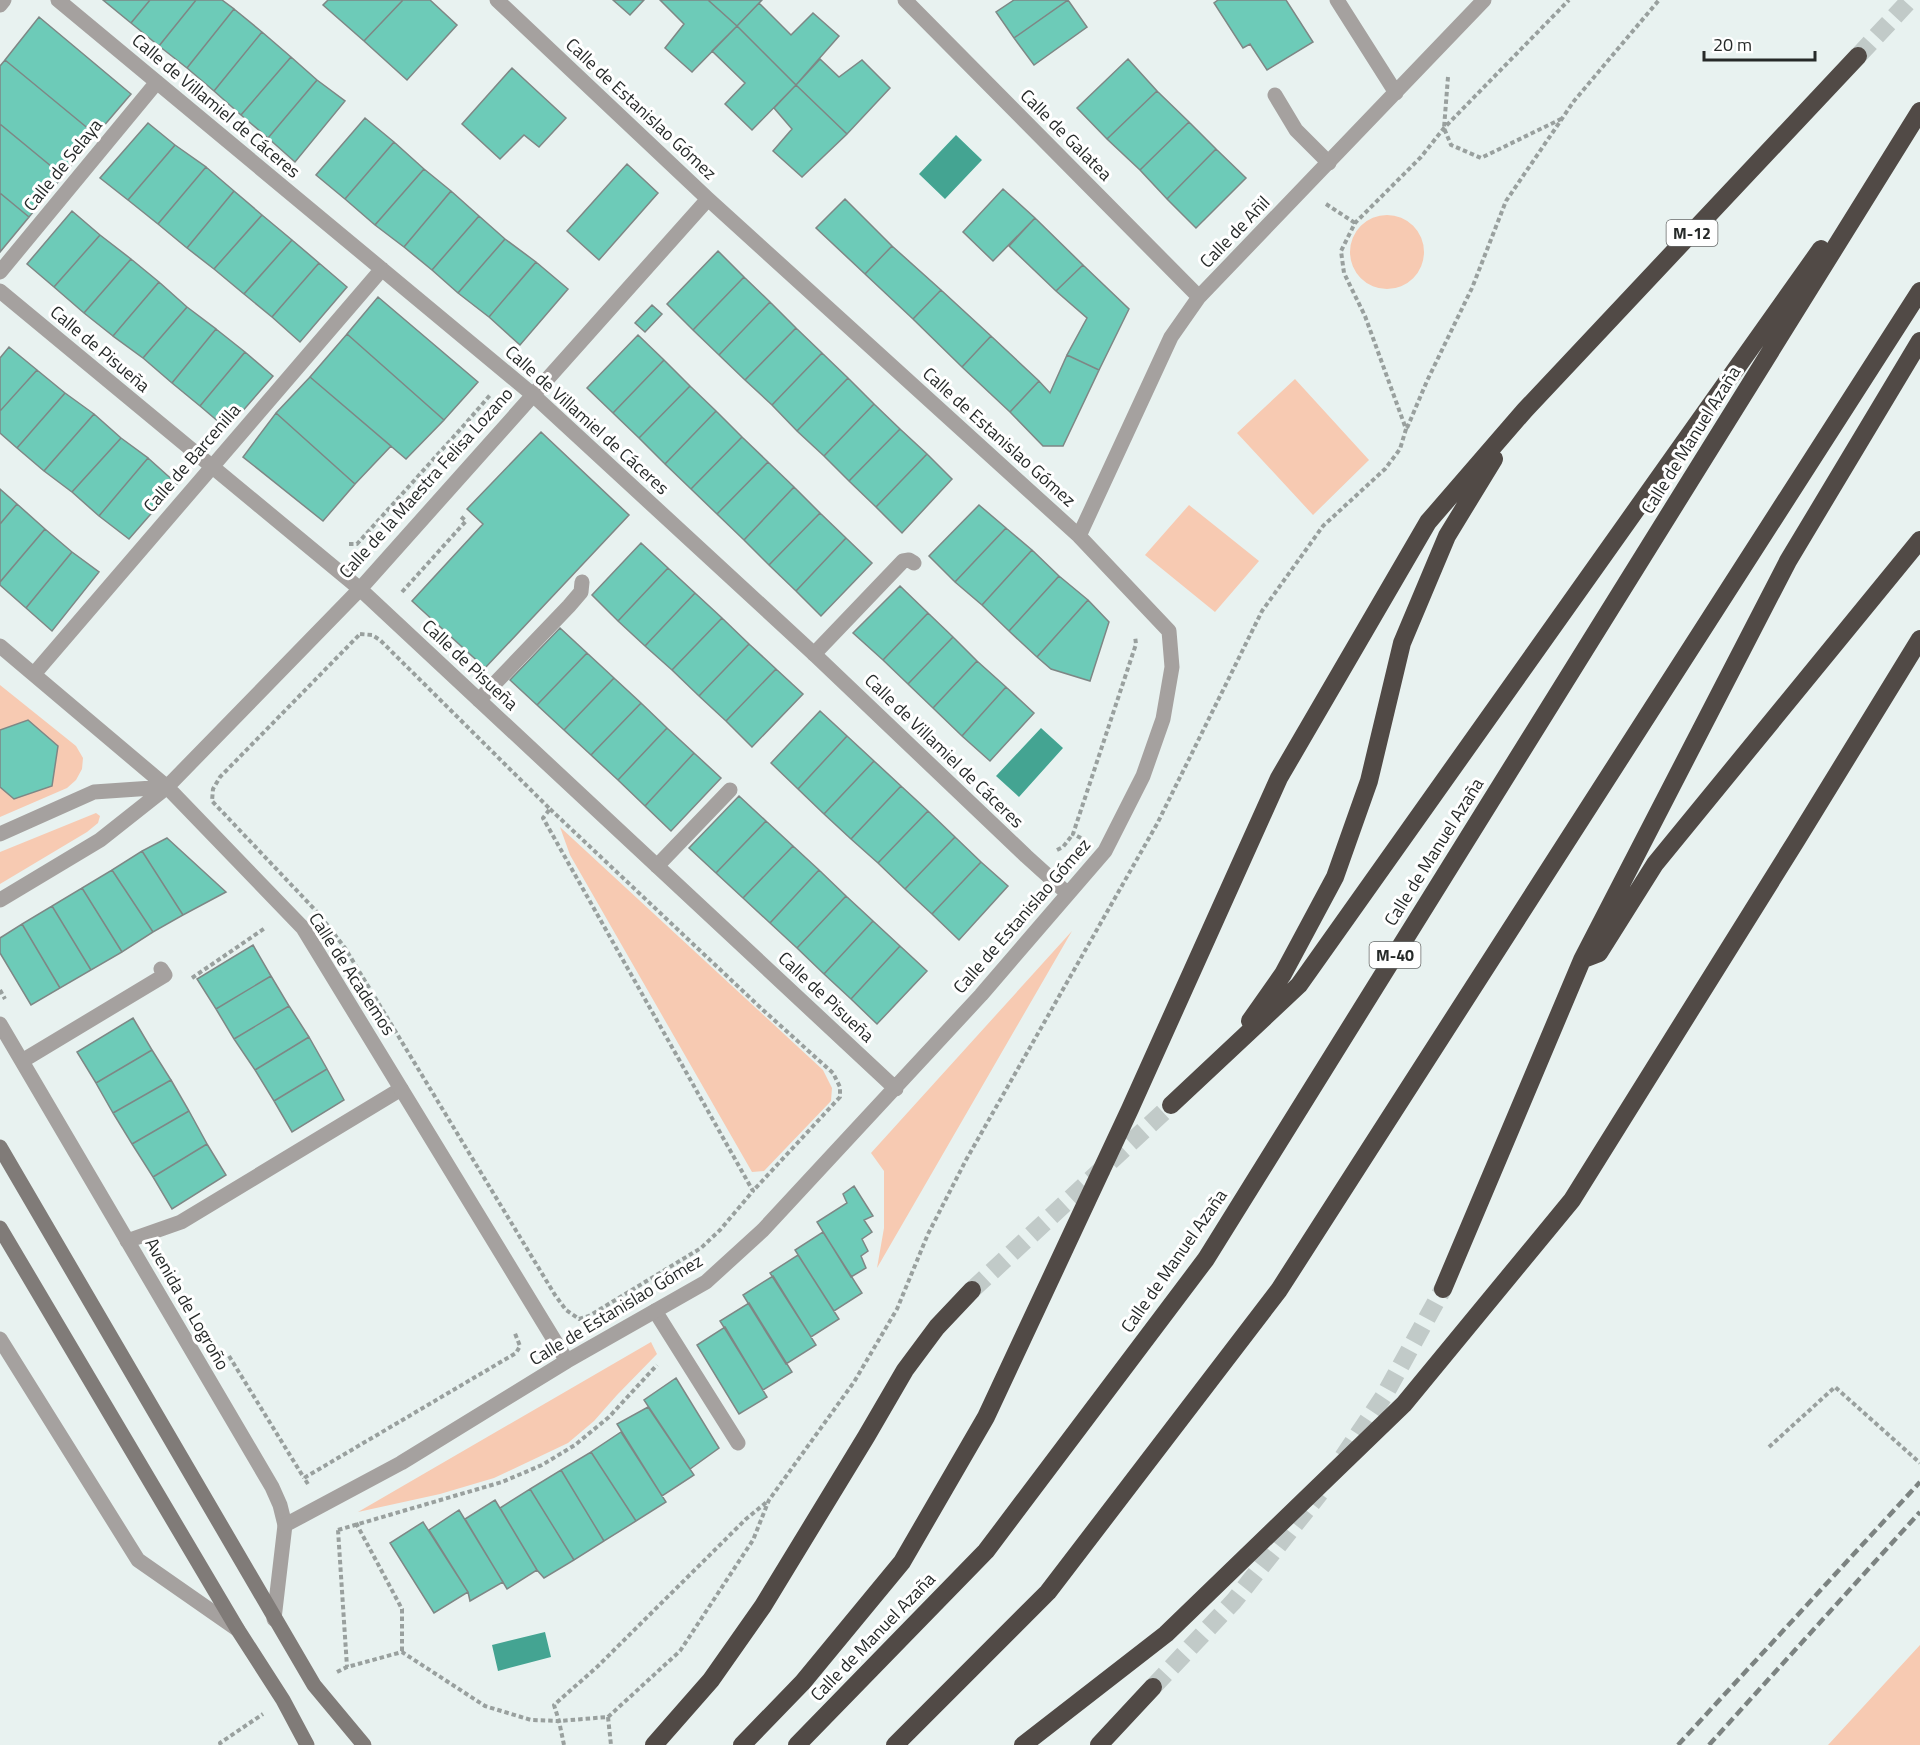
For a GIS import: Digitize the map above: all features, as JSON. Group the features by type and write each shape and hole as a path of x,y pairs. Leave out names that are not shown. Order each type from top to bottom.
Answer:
{"highway":[{"name":"M-12","path":"1525,410 1858,56"},
{"path":"1171,1105 1299,985 1920,111"},
{"name":"Calle de Manuel Azaña","path":"797,1745 986,1551 1206,1259 1920,111"},
{"path":"895,1745 1048,1592 1279,1290 1920,291"},
{"path":"1443,1289 1582,960 1788,561 1920,341"},
{"path":"1226,1054 1283,974 1335,877 1369,781 1402,643 1447,536 1525,410"},
{"path":"742,1745 803,1682 902,1562 986,1417 1130,1109 1280,778 1428,522 1525,410"},
{"path":"1582,960 1599,953 1655,864 1920,540"},
{"path":"1023,1745 1166,1634 1404,1404 1572,1200 1920,639"},
{"path":"654,1745 711,1680 763,1606 905,1370 937,1327 972,1290"},
{"path":"1099,1745 1153,1687"}],"main road":[{"path":"0,1147 314,1685 364,1745"},
{"path":"0,1228 238,1630 283,1700 307,1745"}],"street":[{"path":"0,5 4,0"},
{"name":"Calle de Villamiel de Cáceres","path":"58,0 532,394 814,654 1068,894"},
{"name":"Calle de Estanislao Gómez","path":"285,1525 401,1463 567,1361 706,1282 755,1237 896,1089 981,995 1105,851 1143,776 1163,719 1172,667 1170,631 1079,536 708,199 497,0"},
{"name":"Calle de Galatea","path":"905,0 1199,297"},
{"path":"1337,0 1396,93"},
{"name":"Calle de Añil","path":"1079,536 1171,338 1199,297 1484,0"},
{"name":"Calle de Selaya","path":"0,272 157,82"},
{"path":"1275,95 1296,130 1329,163"},
{"name":"Calle de la Maestra Felisa Lozano","path":"0,900 100,840 167,787 360,589 708,199"},
{"name":"Calle de Barcenilla","path":"34,674 382,269"},
{"name":"Calle de Pisueña","path":"0,291 360,589 896,1089"},
{"path":"814,654 903,561 909,560 914,563"},
{"path":"479,700 569,606 581,592 582,582"},
{"name":"Calle de Academos","path":"0,646 167,787 303,928 567,1361"},
{"path":"0,834 94,792 167,787"},
{"path":"657,866 730,790"},
{"path":"22,1061 165,975 161,969"},
{"name":"Avenida de Logroño","path":"0,1024 280,1505 285,1525 274,1619"},
{"path":"127,1241 181,1222 401,1089"},
{"path":"656,1311 738,1443"},
{"path":"0,1339 138,1560 238,1630"}],"path":[{"path":"1406,429 1472,288 1506,201 1574,101 1659,0"},
{"path":"1448,74 1444,128 1451,145 1481,158 1562,118"},
{"path":"1305,187 1326,205 1355,224"},
{"path":"341,544 357,543 493,390"},
{"path":"398,597 466,521 456,511"},
{"path":"1049,847 1057,851 1064,847 1073,834 1136,644 1133,628"},
{"path":"360,634 372,635 380,640 550,809 763,1010 833,1072 840,1087 840,1097 701,1248 589,1316 579,1319 566,1310 549,1284 345,948 318,913 212,801 213,789 220,777 360,634"},
{"path":"550,809 543,818 753,1191"},
{"path":"1073,834 1105,851"},
{"path":"195,976 268,926"},
{"path":"1769,1447 1835,1387 1920,1463"},
{"path":"338,1530 347,1667 402,1652 484,1706 531,1720 559,1721 608,1717 680,1651 753,1540 769,1500 746,1519 598,1666 554,1705 559,1721 564,1745"},
{"path":"356,1523 402,1609 402,1652"},
{"path":"608,1717 611,1745"}],"shaded area":[{"path":"956,135 982,160 945,199 919,174"},
{"path":"1380,215 1394,215 1408,221 1418,231 1424,245 1424,259 1418,273 1408,283 1394,289 1380,289 1366,283 1356,273 1350,259 1350,245 1356,231 1366,221"},
{"path":"1295,379 1369,460 1313,515 1237,433"},
{"path":"1189,505 1259,561 1215,612 1145,555"},
{"path":"0,685 76,746 83,758 82,769 76,780 67,788 0,817"},
{"path":"1041,728 1063,748 1019,797 996,776"},
{"path":"96,813 100,816 98,823 87,832 0,884 0,852"},
{"path":"560,827 823,1070 832,1088 831,1101 764,1171 752,1172 570,855"},
{"path":"1072,931 877,1268 884,1228 884,1171 871,1153"},
{"path":"651,1342 657,1354 594,1421 568,1443 494,1478 440,1494 358,1512"},
{"path":"545,1632 551,1657 498,1671 492,1645"},
{"path":"1920,1645 1920,1745 1828,1745"}],"building":[{"path":"103,0 150,0 131,23"},
{"path":"150,0 196,0 159,46 131,23"},
{"path":"196,0 222,0 234,9 187,68 159,46"},
{"path":"328,0 403,0 364,41 323,5"},
{"path":"403,0 430,0 457,25 407,80 364,41"},
{"path":"613,0 644,0 630,15"},
{"path":"660,0 708,0 737,26 692,72 665,48 684,24"},
{"path":"708,0 762,0 737,26"},
{"path":"1014,0 1068,0 1014,38 996,12"},
{"path":"1068,0 1087,27 1034,65 1014,38"},
{"path":"1218,0 1286,0 1313,42 1267,70 1250,44 1243,48 1214,3"},
{"path":"759,3 791,35 813,13 839,36 796,85 737,26"},
{"path":"234,9 262,32 214,91 187,68"},
{"path":"39,17 131,94 96,135 5,60"},
{"path":"737,26 796,85 752,130 725,104 745,83 712,51"},
{"path":"262,32 291,57 241,115 214,91"},
{"path":"291,57 317,80 268,138 241,115"},
{"path":"820,59 839,77 862,60 890,88 847,134 796,85"},
{"path":"1128,59 1157,91 1107,139 1077,108"},
{"path":"5,60 96,135 63,176 0,124 0,66"},
{"path":"512,68 566,118 539,147 524,135 500,159 462,124"},
{"path":"317,80 345,101 295,162 268,138"},
{"path":"796,85 847,134 802,177 773,151 792,129 774,108"},
{"path":"1157,91 1189,122 1140,170 1107,139"},
{"path":"365,118 394,142 345,199 316,175"},
{"path":"1189,122 1216,149 1167,199 1140,170"},
{"path":"148,123 175,145 128,200 100,178"},
{"path":"0,124 63,176 29,217 0,193"},
{"path":"394,142 424,169 375,225 345,199"},
{"path":"175,145 206,167 158,224 128,200"},
{"path":"1216,149 1246,178 1196,228 1167,199"},
{"path":"627,164 658,193 599,260 567,231"},
{"path":"206,167 234,191 187,248 158,224"},
{"path":"424,169 451,191 404,247 375,225"},
{"path":"1003,189 1035,218 993,261 963,232"},
{"path":"234,191 262,215 214,269 187,248"},
{"path":"451,191 479,216 432,270 404,247"},
{"path":"0,193 29,217 0,252"},
{"path":"845,199 892,246 865,274 816,228"},
{"path":"72,211 100,235 54,287 27,264"},
{"path":"262,215 292,240 244,294 214,269"},
{"path":"479,216 505,239 458,293 432,270"},
{"path":"1035,218 1083,265 1056,291 1009,246"},
{"path":"100,235 131,259 84,313 54,287"},
{"path":"505,239 536,262 489,317 458,293"},
{"path":"292,240 319,263 272,317 244,294"},
{"path":"892,246 941,290 913,319 865,274"},
{"path":"718,251 744,277 693,330 667,304"},
{"path":"131,259 159,282 113,336 84,313"},
{"path":"536,262 568,289 520,345 489,317"},
{"path":"319,263 347,287 300,342 272,317"},
{"path":"1083,265 1129,309 1099,370 1067,355 1087,318 1056,291"},
{"path":"744,277 770,302 719,355 693,330"},
{"path":"159,282 187,307 143,358 113,336"},
{"path":"941,290 991,336 962,367 913,319"},
{"path":"378,297 478,382 444,420 347,334"},
{"path":"770,302 796,328 745,380 719,355"},
{"path":"652,305 662,314 645,332 635,323"},
{"path":"187,307 216,329 172,383 143,358"},
{"path":"796,328 822,353 772,405 745,380"},
{"path":"216,329 245,352 200,406 172,383"},
{"path":"347,334 444,420 406,459 310,377"},
{"path":"638,335 664,360 613,413 587,388"},
{"path":"991,336 1039,381 1010,412 962,367"},
{"path":"9,347 37,370 0,411 0,358"},
{"path":"245,352 273,376 227,429 200,406"},
{"path":"822,353 848,378 797,431 772,405"},
{"path":"1067,355 1099,370 1063,446 1043,446 1010,412 1039,381 1050,393"},
{"path":"664,360 690,386 639,438 613,413"},
{"path":"37,370 65,393 17,448 0,433 0,411"},
{"path":"310,377 391,446 355,484 276,413"},
{"path":"848,378 874,404 824,456 797,431"},
{"path":"690,386 716,411 665,464 639,438"},
{"path":"65,393 94,414 44,471 17,448"},
{"path":"874,404 900,429 849,481 824,456"},
{"path":"716,411 742,437 691,489 665,464"},
{"path":"276,413 355,484 323,521 243,457"},
{"path":"94,414 121,438 72,492 44,471"},
{"path":"900,429 927,454 876,507 849,481"},
{"path":"541,432 629,515 485,668 412,601 483,524 467,509"},
{"path":"742,437 768,462 717,514 691,489"},
{"path":"121,438 148,458 99,516 72,492"},
{"path":"927,454 952,479 902,533 876,507"},
{"path":"148,458 177,484 129,539 99,516"},
{"path":"768,462 794,487 744,540 717,514"},
{"path":"794,487 820,513 769,565 744,540"},
{"path":"0,489 17,504 0,524"},
{"path":"17,504 45,529 0,582 0,524"},
{"path":"979,505 1006,528 955,582 929,556"},
{"path":"820,513 846,538 796,591 769,565"},
{"path":"1006,528 1032,550 982,605 955,582"},
{"path":"45,529 72,552 26,608 0,585 0,582"},
{"path":"846,538 872,563 821,616 796,591"},
{"path":"641,543 668,568 618,621 592,595"},
{"path":"1032,550 1059,576 1009,631 982,605"},
{"path":"72,552 99,572 52,631 26,608"},
{"path":"668,568 695,593 645,646 618,621"},
{"path":"1059,576 1088,600 1037,657 1009,631"},
{"path":"900,586 928,613 883,660 853,633"},
{"path":"695,593 722,618 672,670 645,646"},
{"path":"1088,600 1109,622 1090,681 1051,669 1037,657"},
{"path":"928,613 953,637 908,684 883,660"},
{"path":"722,618 749,644 699,696 672,670"},
{"path":"560,628 587,653 537,705 510,680"},
{"path":"953,637 977,661 933,708 908,684"},
{"path":"749,644 776,669 726,721 699,696"},
{"path":"587,653 614,678 564,730 537,705"},
{"path":"977,661 1006,687 962,736 933,708"},
{"path":"776,669 803,694 752,747 726,721"},
{"path":"614,678 641,703 591,755 564,730"},
{"path":"1006,687 1034,713 990,761 962,736"},
{"path":"641,703 667,728 618,780 591,755"},
{"path":"820,711 847,736 798,789 771,763"},
{"path":"28,720 58,746 52,786 14,799 0,787 0,730"},
{"path":"667,728 694,753 645,806 618,780"},
{"path":"847,736 874,761 824,814 798,789"},
{"path":"694,753 721,778 671,831 645,806"},
{"path":"874,761 901,786 851,839 824,814"},
{"path":"901,786 928,811 878,863 851,839"},
{"path":"739,796 766,821 716,873 689,848"},
{"path":"928,811 955,837 905,889 878,863"},
{"path":"766,821 793,846 743,898 716,873"},
{"path":"955,837 981,862 932,914 905,889"},
{"path":"167,838 226,892 183,915 142,851"},
{"path":"793,846 819,870 770,923 743,898"},
{"path":"142,851 183,915 153,932 112,870"},
{"path":"981,862 1008,886 959,940 932,914"},
{"path":"112,870 153,932 122,952 82,888"},
{"path":"819,870 846,896 797,948 770,923"},
{"path":"82,888 122,952 91,970 52,906"},
{"path":"846,896 873,921 824,974 797,948"},
{"path":"52,906 91,970 60,988 22,924"},
{"path":"873,921 900,946 851,999 824,974"},
{"path":"22,924 60,988 31,1005 0,953 0,938"},
{"path":"253,945 271,976 216,1009 197,979"},
{"path":"900,946 927,971 877,1024 851,999"},
{"path":"271,976 289,1006 234,1039 216,1009"},
{"path":"289,1006 309,1037 255,1070 234,1039"},
{"path":"133,1018 152,1050 96,1083 77,1052"},
{"path":"309,1037 327,1069 274,1101 255,1070"},
{"path":"152,1050 171,1080 113,1113 96,1083"},
{"path":"327,1069 344,1100 292,1132 274,1101"},
{"path":"171,1080 189,1111 132,1144 113,1113"},
{"path":"189,1111 207,1144 153,1177 132,1144"},
{"path":"207,1144 226,1175 172,1209 153,1177"},
{"path":"854,1186 873,1216 864,1220 872,1232 862,1239 868,1251 861,1256 866,1268 851,1277 817,1222 847,1203 843,1194"},
{"path":"823,1232 862,1293 834,1311 795,1250"},
{"path":"798,1255 839,1319 811,1337 770,1273"},
{"path":"773,1276 816,1345 786,1364 743,1295"},
{"path":"749,1303 792,1372 763,1390 720,1321"},
{"path":"725,1327 767,1397 739,1414 697,1345"},
{"path":"676,1378 719,1448 690,1469 644,1400"},
{"path":"648,1407 694,1475 662,1496 617,1424"},
{"path":"621,1432 666,1502 636,1521 591,1452"},
{"path":"591,1452 636,1521 604,1541 561,1470"},
{"path":"561,1470 604,1541 574,1560 530,1489"},
{"path":"530,1489 574,1560 544,1578 500,1508"},
{"path":"495,1500 537,1570 507,1589 465,1519"},
{"path":"459,1510 503,1582 470,1601 468,1592 429,1530"},
{"path":"423,1522 468,1592 434,1613 390,1543"}],"tunnel":[{"path":"1858,56 1910,0"},
{"path":"972,1290 1171,1105"},
{"path":"1343,1457 1384,1396 1443,1289"},
{"path":"1153,1687 1234,1601 1320,1493"}],"railway":[{"path":"1678,1745 1920,1482"},
{"path":"1709,1745 1920,1512"}]}
